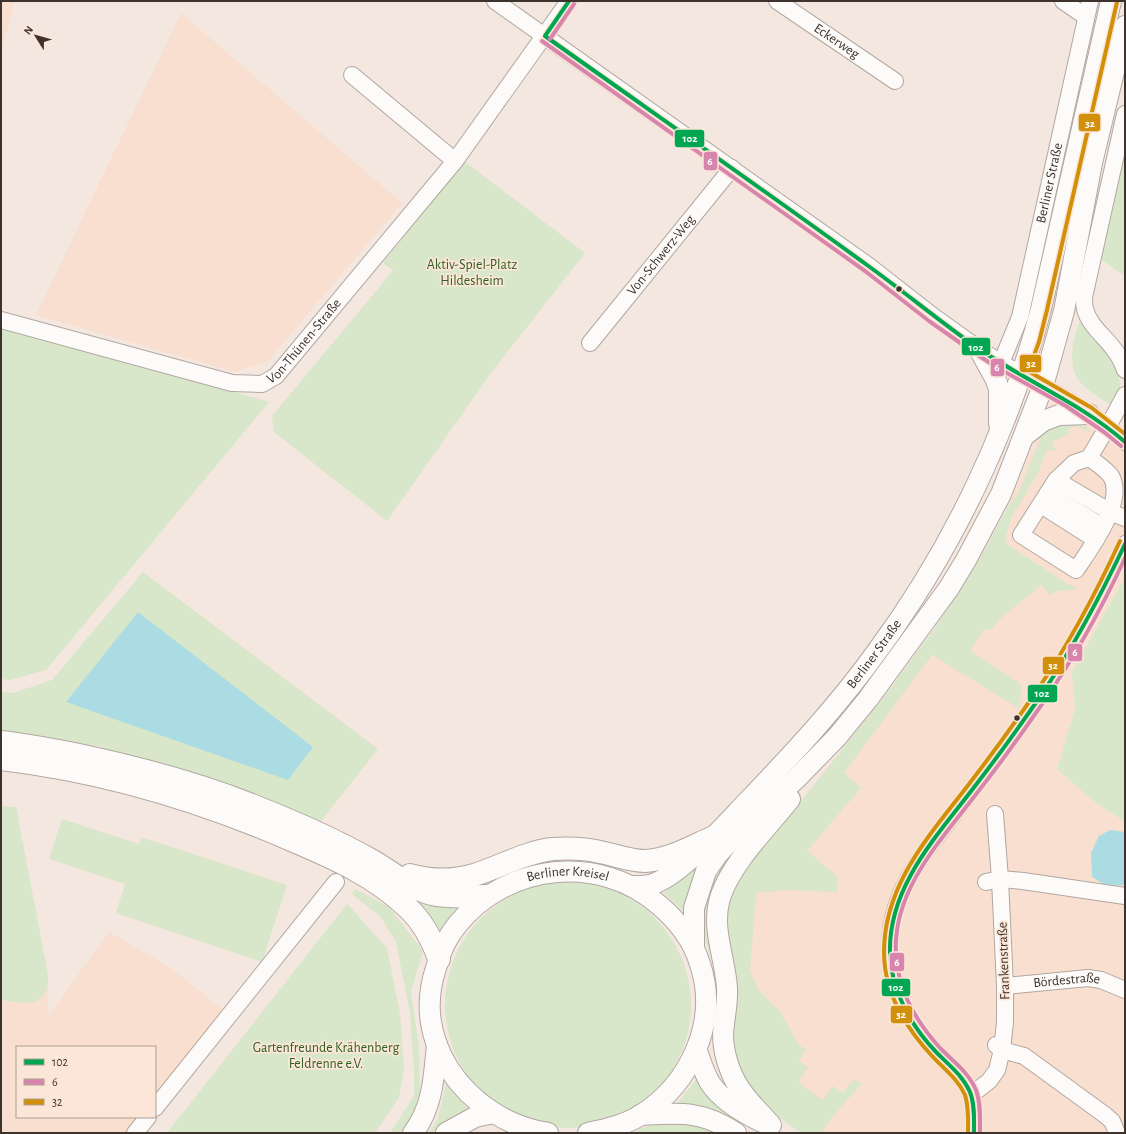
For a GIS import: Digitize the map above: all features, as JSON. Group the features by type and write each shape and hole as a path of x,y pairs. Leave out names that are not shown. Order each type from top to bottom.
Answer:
{"highway":[{"path":"1,742 104,760 158,774 258,807 373,861 400,872 446,880 474,875 523,855 552,850 582,849 633,860 658,859 672,856 714,837"},
{"path":"1,759 77,772 150,790 201,805 250,822 310,848 364,875 397,898 408,908 425,928 434,944 438,959"},
{"path":"373,861 418,889 446,896 486,896"}],"main road":[{"name":"Berliner Straße","path":"631,886 654,883 687,862 714,837 766,783 823,720 882,645 928,576 972,492 1008,412 1033,341 1111,1"},
{"name":"Berliner Straße","path":"694,947 694,908 706,871 717,855 732,839 838,737 868,699 949,588 966,560 1001,494 1043,386 1064,311 1092,163 1125,26"},
{"path":"979,348 996,380 999,389 998,434"},
{"path":"1024,436 1043,421 1059,415 1088,414"},
{"path":"776,1129 739,1088 726,1059 723,1033 727,989 718,942 718,911 721,895 738,863 838,737"},
{"name":"Berliner Kreisel","path":"548,1133 521,1126 494,1113 478,1102 466,1091 455,1077 432,1032 429,994 432,978 445,942 469,911 486,896 517,880 551,872 568,871 604,875 631,886 649,896 674,919 694,947 703,970 706,996 705,1022 697,1051 680,1079 655,1104 640,1115 623,1124 588,1133"},
{"path":"413,1133 427,1109 432,1091 437,1044"},
{"path":"697,1051 703,1070 711,1084 721,1095 738,1109 776,1129"},
{"path":"446,1133 475,1117 494,1113"},
{"path":"640,1115 679,1113 697,1115 722,1123 736,1133"}],"street":[{"path":"495,1 869,266 933,316 1001,363 1069,401 1108,427 1125,442"},
{"name":"Von-Thünen-Straße","path":"1,320 232,383 262,384 276,376 455,161 569,1"},
{"name":"Eckerweg","path":"777,1 895,81"},
{"path":"1063,1 1086,17"},
{"name":"Berliner Straße","path":"1001,363 1020,317 1090,1"},
{"path":"352,75 455,161"},
{"path":"1124,363 1113,347 1103,338 1091,321 1085,310 1084,297 1125,114"},
{"name":"Von-Schwerz-Weg","path":"590,343 732,168"},
{"path":"1118,515 1099,534 1076,570 1021,535 1048,492 1074,463 1089,458 1125,395"},
{"path":"1089,458 1112,477 1118,515"},
{"path":"1048,492 1118,515"},
{"path":"1048,492 1099,534"},
{"path":"974,1133 971,1095 962,1079 919,1032 911,1021 899,995 892,968 890,952 890,934 893,918 901,891 917,862 1012,736 1044,690 1098,599 1125,544"},
{"name":"Frankenstraße","path":"971,1095 989,1081 997,1070 999,1048 1005,1022 1005,986 996,935 993,881 995,814"},
{"path":"993,881 1023,881 1125,896"},
{"path":"156,1107 336,882"},
{"name":"Bördestraße","path":"1005,986 1088,978 1101,980 1125,990"},
{"path":"999,1048 1024,1056 1105,1115 1112,1121 1117,1133"},
{"path":"135,1133 147,1118"}],"shaded area":[{"path":"1,1 15,1 1,53"},
{"path":"181,13 402,203 268,361 235,372 36,315"},
{"path":"1055,393 1119,435 1125,426 1125,577 1072,672 1075,710 1057,769 1092,800 1125,822 1125,1133 802,1133 763,1107 734,890 743,874 884,697 937,625 980,558 1008,507"},
{"path":"109,932 171,968 224,1010 156,1095 156,1046 16,1046 16,1118 137,1118 125,1133 1,1133 1,1000 18,1003 44,994 48,983 48,1016"}],"green space":[{"path":"1125,148 1125,276 1099,258"},
{"name":"Aktiv-Spiel-Platz Hildesheim","path":"464,161 585,253 491,373 387,521 274,432 272,416 387,278 393,270 383,263"},
{"path":"1082,315 1109,352 1118,375 1120,386 1119,396 1111,405 1083,385 1077,378 1074,369 1072,351 1076,332"},
{"path":"1,325 269,402 46,670 10,680 1,679"},
{"path":"1077,422 1098,435 1076,426 1068,429 1070,433 1052,442 1056,451 1047,450 1039,471 1011,519 1005,539 1007,544 1068,584 1077,588 1058,591 1050,595 1041,585 999,620 990,631 985,628 970,651 1021,684 1020,709 932,655 844,773 861,788 807,851 838,877 837,892 788,890 756,893 750,971 759,991 780,1011 798,1044 806,1050 799,1060 808,1068 798,1082 822,1100 833,1086 843,1093 854,1079 861,1084 830,1120 821,1133 802,1133 763,1107 742,1079 733,1048 726,945 727,917 729,904 734,890 743,874 884,697 937,625 980,558 1008,507 1019,492 1041,437 1050,424"},
{"path":"143,572 378,749 318,825 99,746 1,735 1,692 13,693 52,680"},
{"path":"1125,577 1125,822 1092,800 1057,769 1075,710 1072,672"},
{"path":"1,806 16,807 46,964 48,983 46,991 37,1001 23,1003 1,1000"},
{"path":"62,819 139,844 141,837 287,885 262,962 116,913 125,884 49,859"},
{"path":"744,845 726,875 728,1090 716,1064 714,1055 720,985 702,931 704,902 713,878 722,866"},
{"path":"705,859 685,913 664,893"},
{"path":"568,882 592,885 615,892 636,903 655,918 670,937 681,958 688,981 691,1005 688,1029 681,1052 670,1073 655,1092 636,1107 615,1118 592,1125 568,1128 544,1125 521,1118 500,1107 481,1092 466,1073 455,1052 448,1029 445,1005 448,981 455,958 466,937 481,918 500,903 521,892 544,885"},
{"path":"355,889 389,907 423,951 411,992 419,1047 420,1101 402,1133 390,1133 414,1096 414,1071 410,1013 396,942 380,916 352,894"},
{"path":"413,900 422,903 461,906 441,932"},
{"name":"Gartenfreunde Krähenberg Feldrenne e.V.","path":"347,904 387,948 400,1013 404,1070 399,1097 380,1126 374,1133 167,1133"},
{"path":"696,1079 716,1104 743,1122 699,1108 673,1107"},
{"path":"446,1084 471,1112 441,1133 429,1133 438,1118"},
{"path":"691,1122 718,1133 629,1133 653,1124"}],"water":[{"path":"138,612 313,747 288,780 66,702"},
{"path":"1110,830 1125,832 1125,885 1107,886 1092,877 1091,853 1099,836"}],"transit line":[{"name":"102","path":"545,36 569,1"},
{"name":"32","path":"1117,2 1047,310 1039,342 1028,371 1092,408 1125,434"},
{"name":"6","path":"550,39 574,4"},
{"name":"102","path":"545,36 827,236 972,344 1010,369 1088,414 1125,442"},
{"name":"6","path":"542,41 865,271 929,321 976,354 1066,406 1104,432 1121,446"},
{"name":"32","path":"968,1133 967,1104 962,1089 922,1045 905,1021 892,995 885,967 884,952 886,927 892,904 901,882 912,862 939,822 996,749 1050,671 1082,617 1120,541"},
{"name":"102","path":"974,1133 973,1102 967,1086 951,1066 928,1043 911,1020 898,994 891,967 890,953 892,929 897,906 906,884 931,843 1002,751 1055,673 1087,619 1125,544"},
{"name":"6","path":"980,1133 979,1100 973,1084 965,1073 941,1049 924,1028 910,1006 900,981 896,954 897,931 902,909 910,888 934,848 1009,750 1064,671 1096,616 1125,558"}]}
